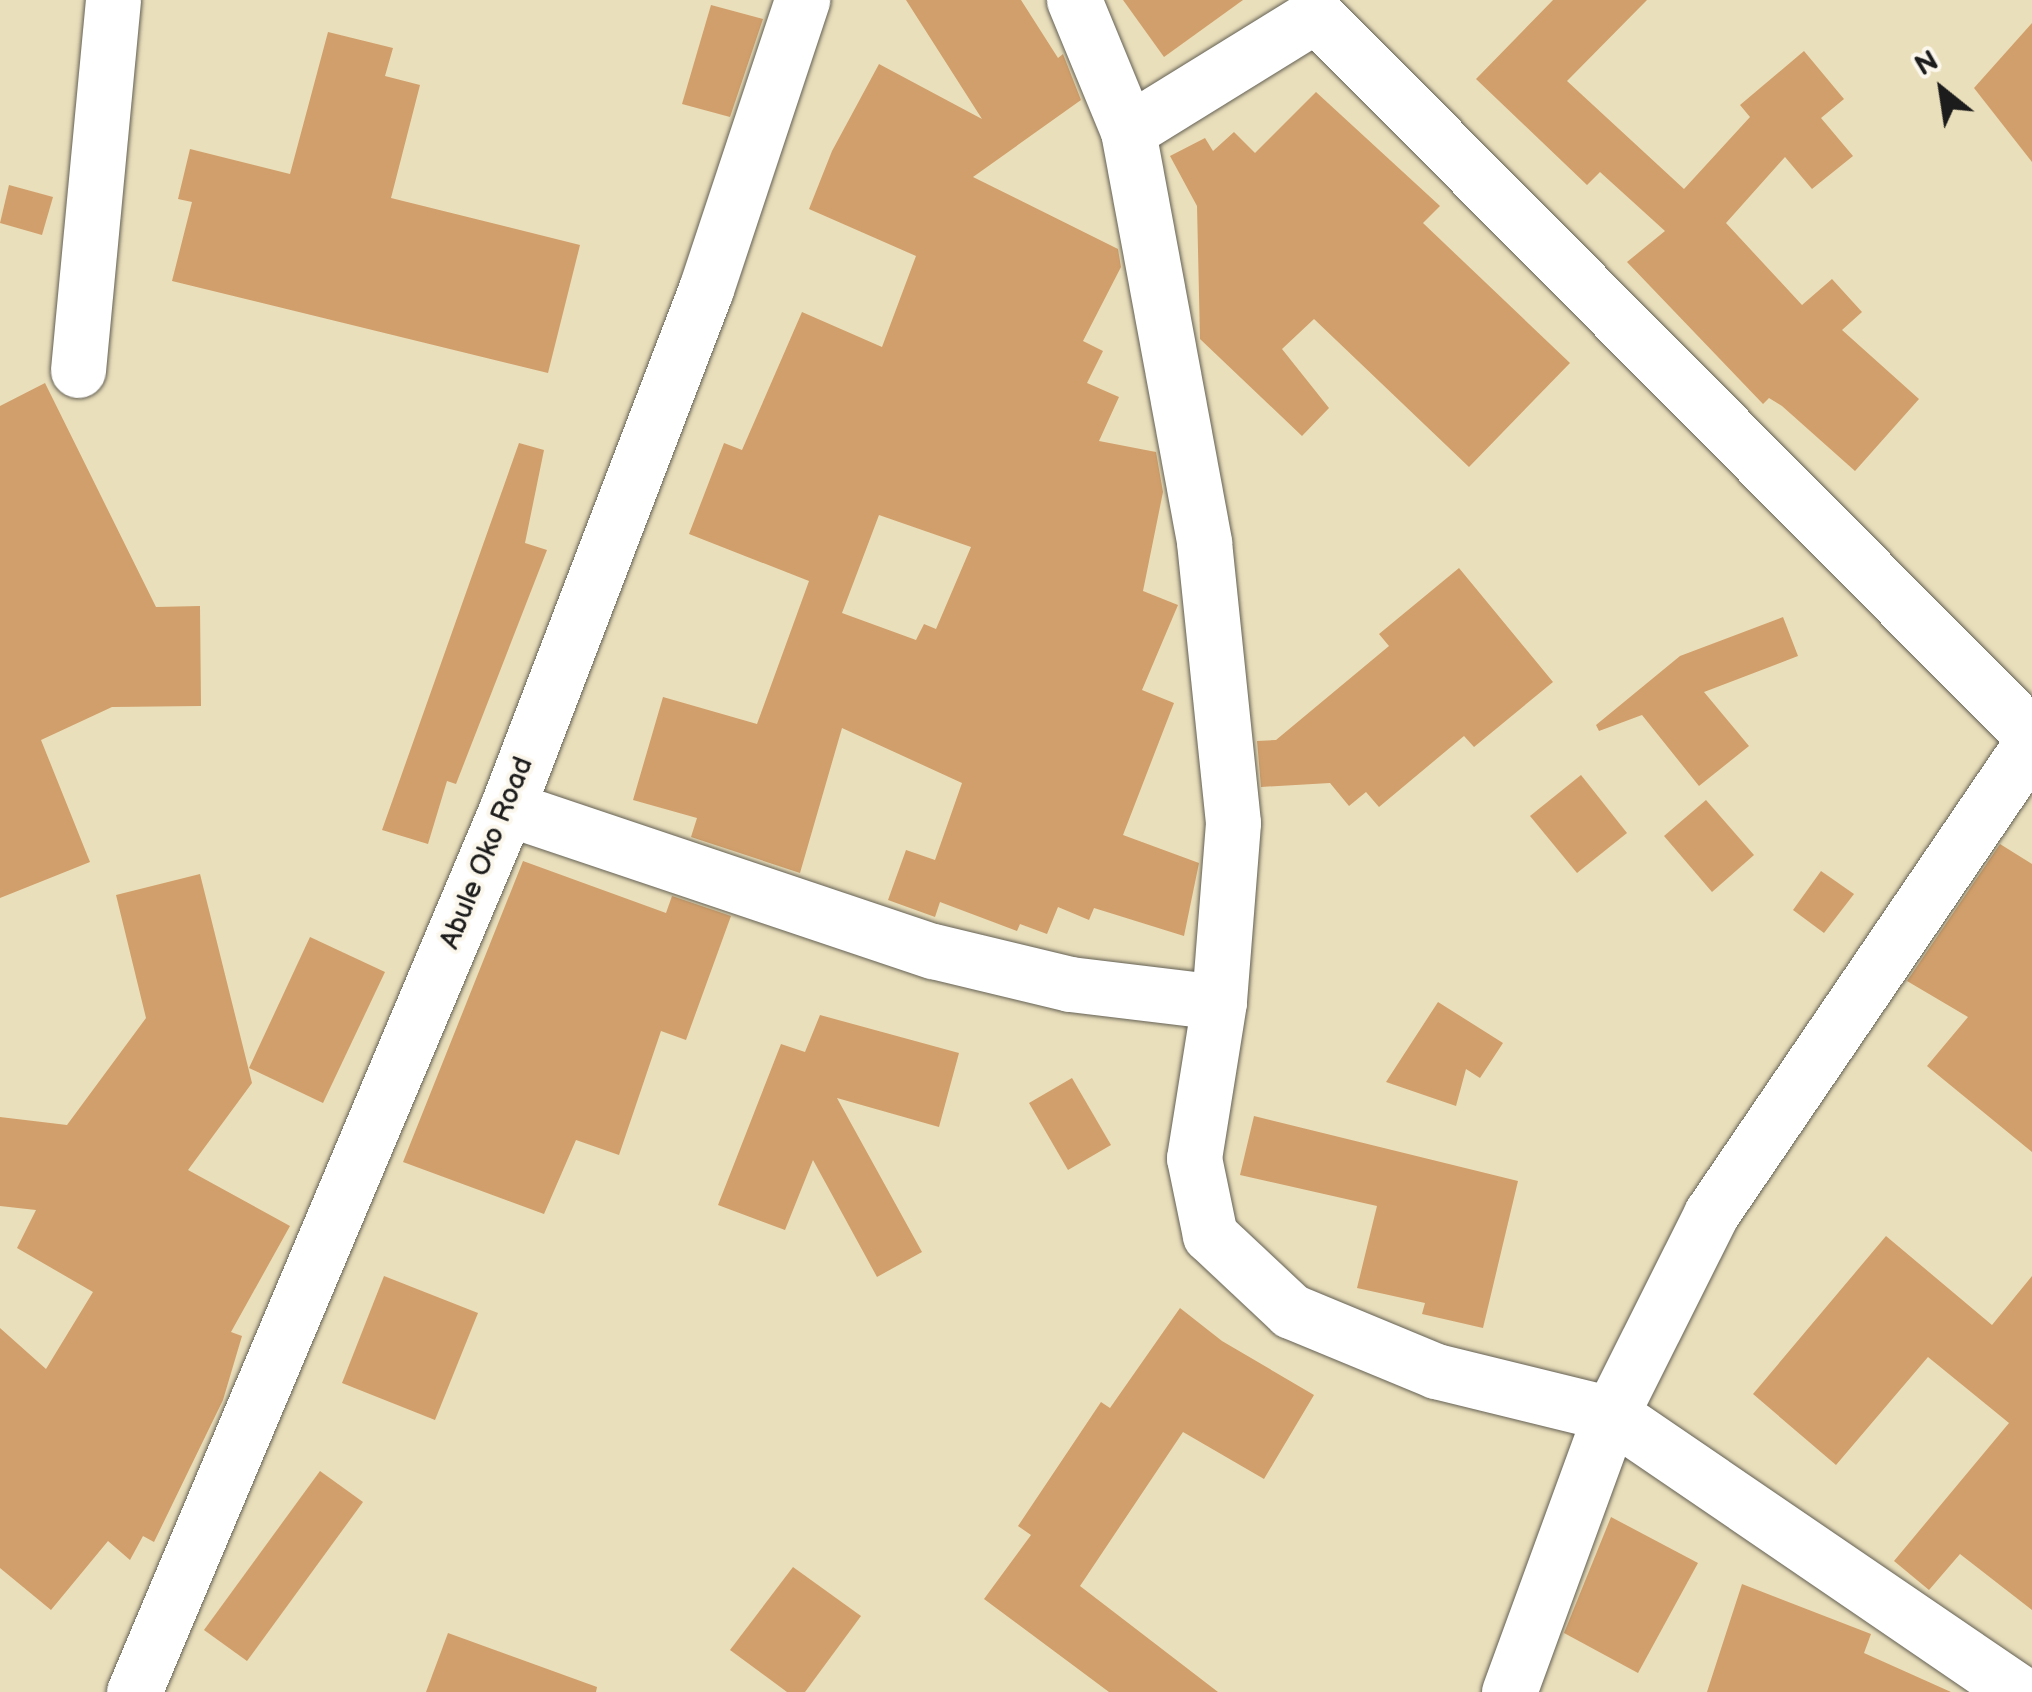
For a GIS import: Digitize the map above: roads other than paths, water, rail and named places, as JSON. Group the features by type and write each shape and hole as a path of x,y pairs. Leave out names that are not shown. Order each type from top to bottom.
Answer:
{"street":[{"path":"78,370 113,0"},
{"name":"Abule Oko Road","path":"134,1692 507,808 706,289 802,0"},
{"path":"1074,0 1128,131 1206,561 1233,823 1218,1002 1194,1158 1210,1235 1291,1311 1436,1371 1611,1414 2018,1692"},
{"path":"1128,131 1316,15 2032,739 1711,1214 1611,1414 1509,1692"},
{"path":"507,808 933,952 1070,984 1218,1002"}]}
